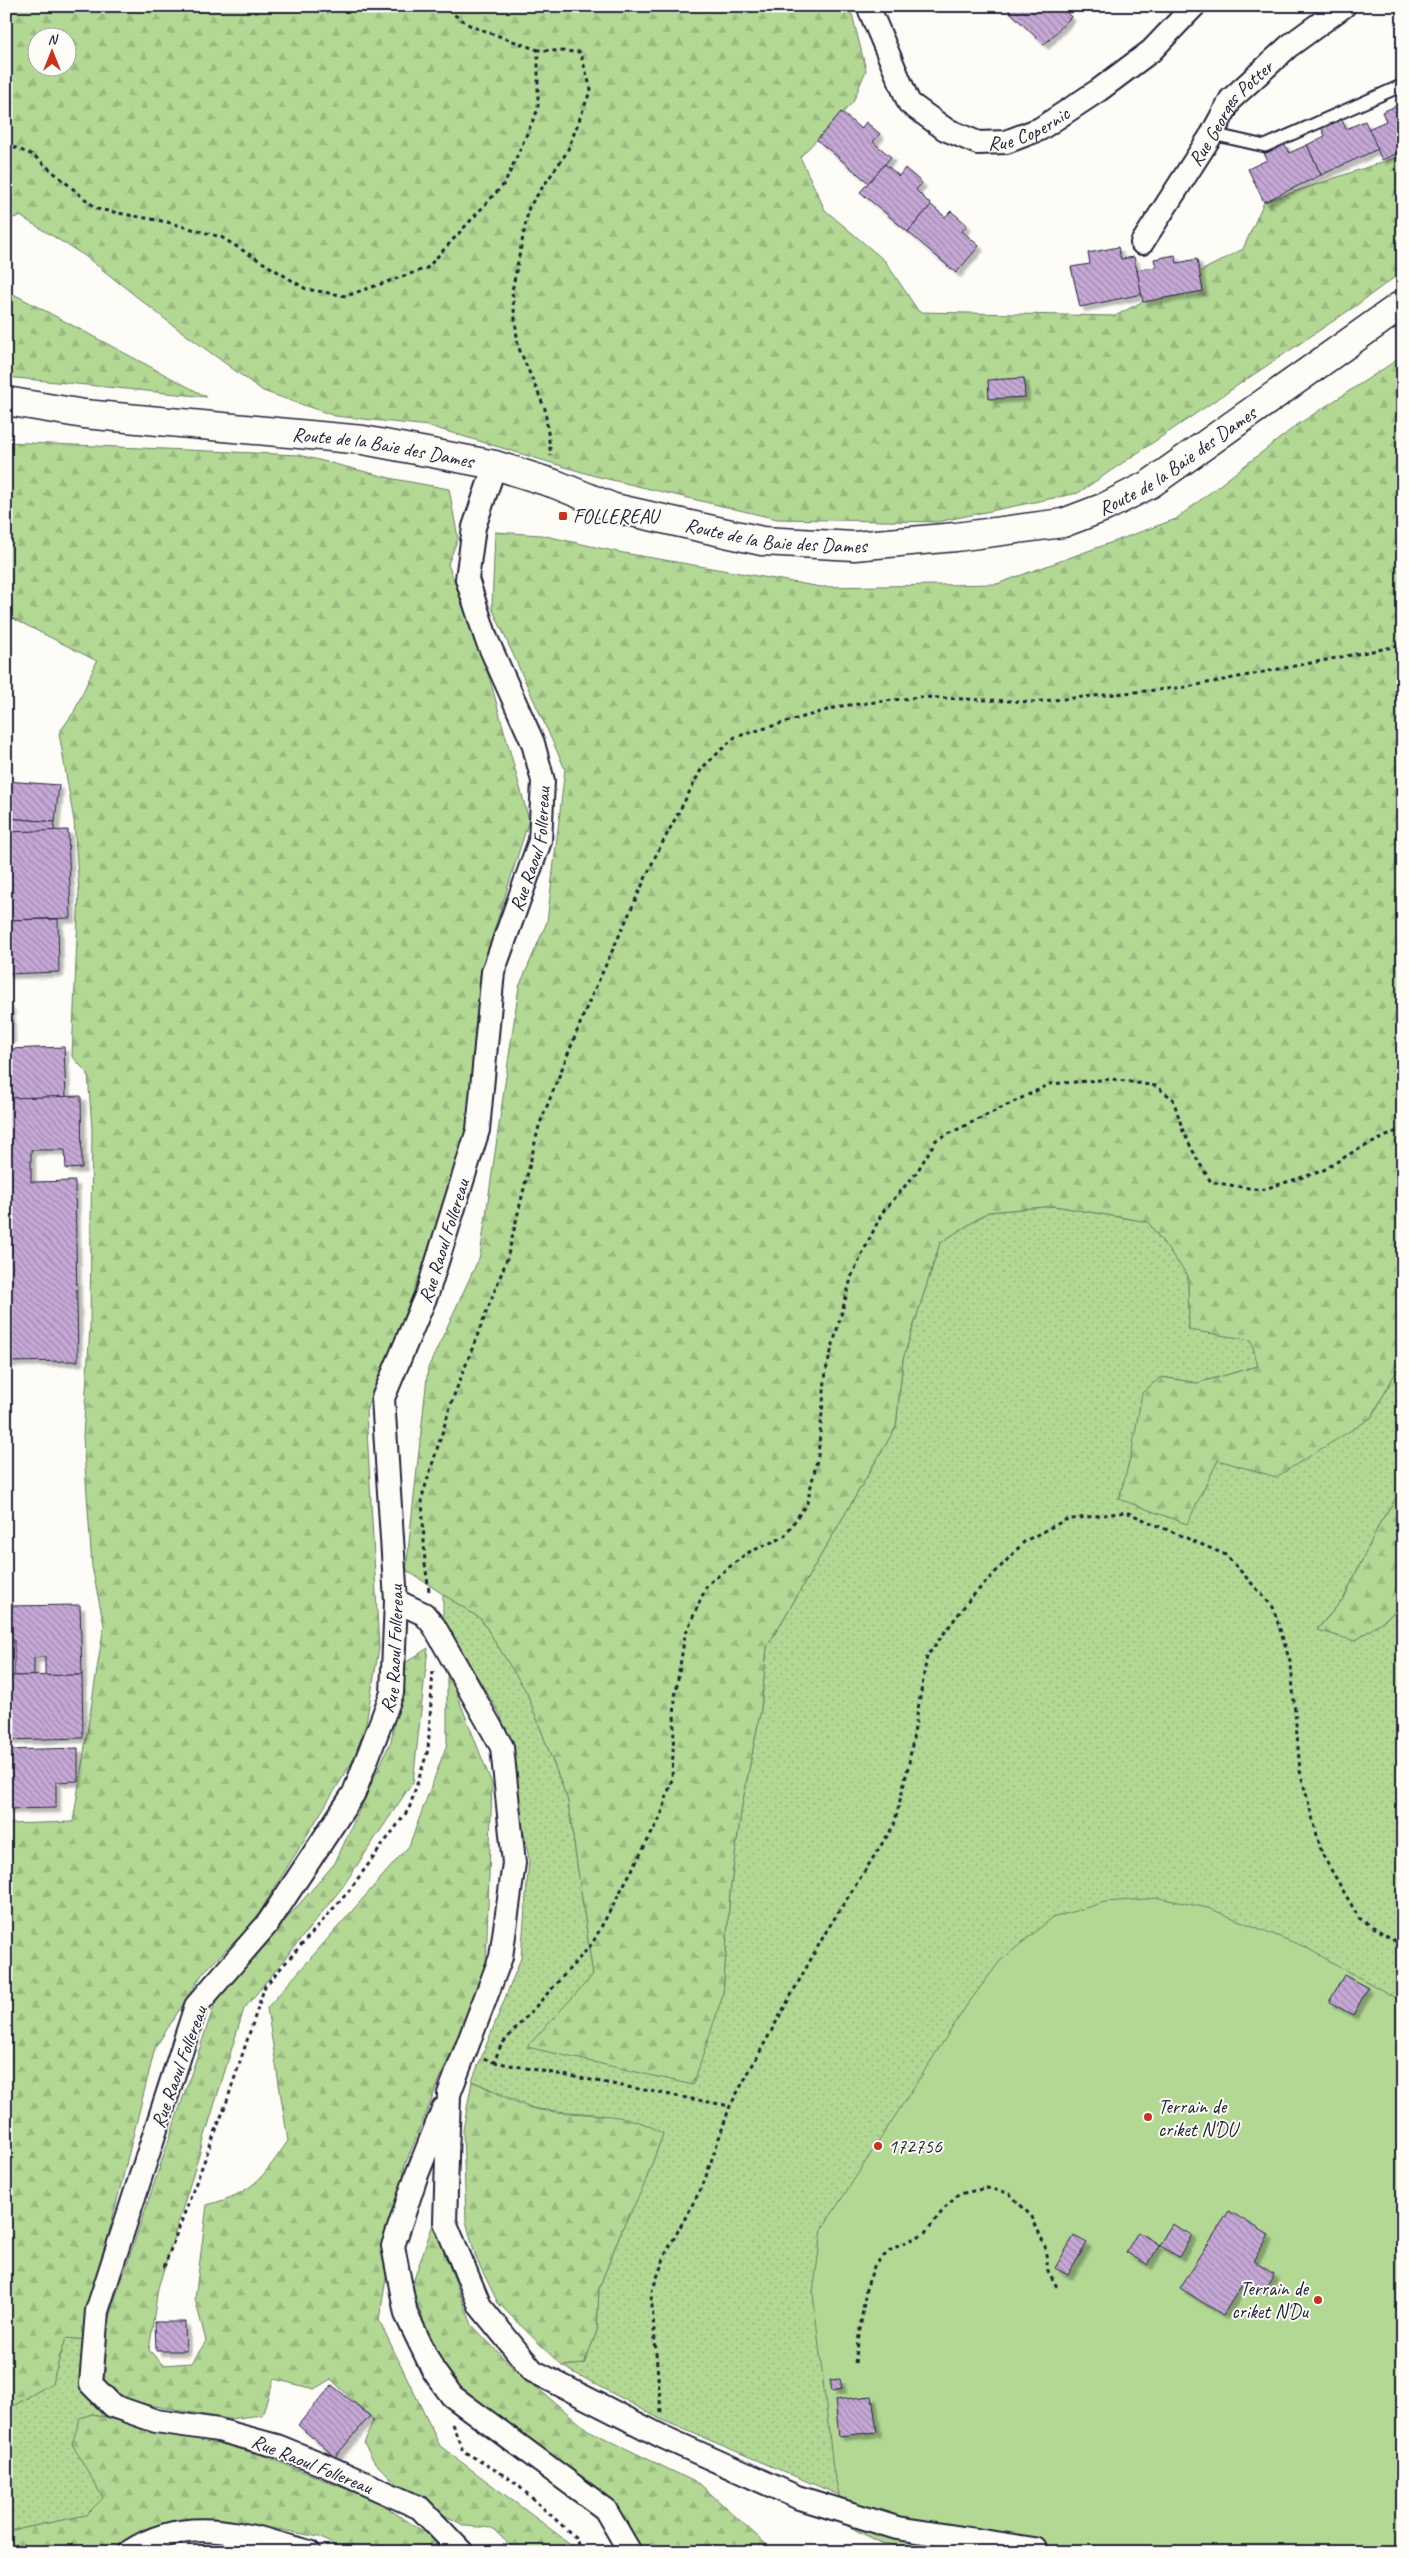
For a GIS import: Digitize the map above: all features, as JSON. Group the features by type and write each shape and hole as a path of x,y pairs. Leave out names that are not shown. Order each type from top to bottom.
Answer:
{"main road":[{"name":"Route de la Baie des Dames","path":"6,401 84,414 363,440 495,466 555,484 614,508 762,542 854,546 956,538 1063,523 1105,507 1150,484 1403,304"}],"street":[{"name":"Rue Copernic","path":"868,6 910,103 944,129 978,143 1006,142 1040,129 1100,90 1151,51 1194,6"},
{"name":"Rue Georges Potter","path":"1142,243 1212,134 1231,99 1289,46 1344,6"},
{"name":"Rue Raoul Follereau","path":"462,2552 420,2508 324,2465 260,2441 218,2430 156,2421 113,2406 90,2384 97,2310 196,2006 268,1923 354,1793 392,1693 396,1601 383,1398 428,1291 478,1130 493,972 540,842 543,781 533,743 486,638 467,579 474,527 495,466"},
{"path":"396,1601 424,1614 434,1626 502,1747 514,1863 501,1957 416,2177 393,2246 406,2314 433,2370 452,2396 605,2509 630,2552"},
{"path":"449,2094 445,2222 480,2306 533,2371 663,2437 797,2497 897,2528 1034,2549 1034,2552"},
{"path":"129,2552 143,2542 196,2528 246,2534 309,2552"}],"lane":[{"path":"1212,134 1265,146 1403,85"}],"path":[{"path":"441,6 470,26 538,50 580,52 591,89 566,152 530,207 512,292 518,346 545,409 555,484"},
{"path":"6,144 33,155 97,209 167,222 221,237 306,289 346,296 427,268 505,183 538,109 538,50"},
{"path":"164,2267 227,2101 265,1986 348,1892 409,1809 428,1750 434,1626 425,1564 422,1497 445,1425 507,1259 539,1126 588,1004 655,857 702,768 735,736 841,706 920,697 1032,702 1187,687 1403,645"},
{"path":"494,2062 500,2045 592,1944 661,1816 672,1779 675,1697 685,1635 707,1585 747,1553 784,1537 807,1502 818,1456 826,1370 852,1275 882,1213 917,1172 936,1140 1050,1084 1112,1079 1156,1086 1173,1100 1183,1131 1211,1182 1261,1190 1322,1171 1353,1152 1403,1128"},
{"path":"663,2437 651,2294 666,2253 703,2185 730,2106 827,1930 894,1825 910,1763 927,1656 969,1600 1025,1541 1065,1520 1126,1512 1226,1555 1273,1607 1291,1665 1300,1771 1322,1854 1359,1918 1403,1946"},
{"path":"465,2052 494,2062 730,2106"},
{"path":"855,2363 866,2289 876,2264 892,2249 925,2234 944,2209 959,2194 987,2188 1008,2193 1032,2217 1045,2246 1048,2271 1057,2287"},
{"path":"452,2396 449,2416 463,2451 512,2480 576,2538 580,2552"}],"green space":[{"path":"6,6 818,6 852,14 866,70 853,102 800,157 825,210 885,261 919,312 1115,316 1243,249 1264,202 1403,155 1403,271 1354,307 1078,493 937,522 777,519 595,476 429,426 335,416 263,391 170,323 85,256 20,216 6,220"},
{"path":"6,290 207,397 6,377"},
{"path":"1403,356 1403,1359 1371,1418 1276,1477 1218,1460 1187,1524 1119,1499 1131,1455 1142,1393 1161,1377 1198,1383 1258,1366 1251,1340 1189,1330 1188,1276 1148,1222 1055,1206 988,1212 940,1243 903,1359 896,1427 767,1647 761,1708 742,1805 730,1892 723,1995 693,2085 527,2047 593,1975 568,1801 527,1693 481,1619 406,1570 428,1368 480,1256 519,987 547,922 565,769 492,608 495,532 541,535 618,552 821,587 997,584 1176,519 1297,425"},
{"path":"6,442 299,455 394,479 449,489 458,538 448,564 490,680 529,820 480,975 469,1161 426,1260 366,1411 379,1648 362,1746 253,1923 203,1973 155,2048 92,2301 87,2340 66,2338 52,2383 6,2410 6,1824 73,1822 104,1625 92,1567 83,1437 90,1327 92,1129 88,1074 72,1056 79,891 74,821 59,733 74,712 97,661 6,615"},
{"path":"1055,1206 1148,1222 1188,1276 1189,1329 1251,1340 1258,1366 1198,1383 1161,1377 1131,1455 1119,1499 1204,1487 1218,1460 1371,1418 1403,1359 1403,1488 1381,1521 1344,1598 1317,1629 1355,1641 1403,1606 1403,2552 939,2552 882,2543 846,2525 839,2495 662,2420 562,2366 584,2364 597,2331 599,2288 622,2229 643,2187 663,2134 604,2115 535,2109 472,2081 521,1958 529,1859 501,1716 443,1620 443,1594 481,1619 527,1692 568,1801 593,1975 528,2047 723,1995 730,1892 742,1805 761,1708 767,1647 896,1427 903,1359 940,1243 988,1212"},
{"path":"1403,1488 1403,1606 1355,1641 1317,1630 1344,1598 1381,1521"},
{"path":"428,1648 413,1782 341,1889 244,2009 158,2288 149,2350 163,2365 192,2363 206,2341 195,2299 207,2205 247,2189 263,2175 288,2141 267,2008 409,1846 447,1744 447,1669 492,1784 486,1966 405,2165 379,2320 440,2446 581,2552 517,2552 492,2528 465,2526 415,2500 375,2463 364,2444 373,2420 331,2379 314,2389 274,2379 262,2415 228,2419 132,2402 104,2383 108,2320 216,2000 335,1863 391,1741 405,1663"},
{"name":"Terrain de criket N'DU","path":"1159,1898 1208,1908 1305,1947 1403,2002 1403,2552 939,2552 882,2543 846,2525 833,2468 813,2293 822,2229 967,2005 1000,1961 1052,1918 1105,1902"},
{"path":"472,2081 532,2108 556,2112 620,2117 649,2126 663,2134 643,2188 622,2229 599,2288 597,2331 584,2364 562,2366 498,2303 476,2258 466,2221 463,2130"},
{"path":"433,2224 472,2325 514,2369 588,2430 701,2485 768,2546 766,2552 644,2552 614,2507 446,2380 411,2288"},
{"path":"66,2338 87,2340 96,2402 116,2419 92,2414 103,2498 87,2515 6,2532 6,2410 52,2383"},
{"path":"92,2414 237,2445 378,2502 435,2539 445,2552 347,2552 319,2537 229,2520 166,2525 121,2552 6,2552 6,2532 86,2515 103,2498 72,2444 80,2418"}],"building":[{"path":"1004,6 1068,6 1064,10 1071,17 1044,45"},
{"path":"1403,103 1403,151 1382,160 1368,129 1386,121 1382,112"},
{"path":"841,112 861,129 866,122 880,134 873,142 891,157 869,183 817,140"},
{"path":"1341,118 1346,129 1365,121 1378,149 1321,175 1307,145 1325,136 1321,127"},
{"path":"1284,143 1289,153 1307,145 1321,175 1264,202 1248,169 1267,160 1264,153"},
{"path":"885,164 899,176 905,168 922,183 916,190 931,205 908,232 860,192"},
{"path":"931,205 945,217 951,211 967,225 962,231 979,246 956,273 908,232"},
{"path":"1118,247 1121,259 1134,257 1142,294 1080,307 1071,267 1090,264 1088,253"},
{"path":"1175,255 1177,263 1197,259 1203,291 1143,302 1137,270 1156,267 1154,259"},
{"path":"1024,378 1025,397 989,399 988,380"},
{"path":"6,781 59,785 55,822 6,818"},
{"path":"6,818 55,822 54,831 6,832"},
{"path":"68,830 71,918 6,920 6,832"},
{"path":"58,919 59,972 6,974 6,920"},
{"path":"6,1005 10,1005 11,1039 6,1039"},
{"path":"64,1047 66,1097 9,1098 9,1083 6,1083 6,1049"},
{"path":"81,1096 82,1168 66,1169 65,1150 31,1150 31,1182 75,1181 78,1361 6,1362 6,1098"},
{"path":"80,1605 82,1675 45,1676 45,1657 34,1658 34,1676 14,1676 14,1640 6,1640 6,1606"},
{"path":"82,1675 83,1738 6,1740 6,1676"},
{"path":"78,1748 78,1781 56,1782 56,1808 6,1809 7,1750"},
{"path":"1344,1975 1368,1988 1353,2015 1329,2002"},
{"path":"1229,2211 1269,2235 1253,2261 1274,2274 1263,2291 1245,2280 1223,2315 1180,2288"},
{"path":"1172,2224 1192,2235 1179,2257 1159,2245"},
{"path":"1138,2232 1159,2245 1148,2265 1126,2252"},
{"path":"1074,2236 1087,2243 1068,2275 1055,2268"},
{"path":"155,2322 185,2322 186,2351 156,2351"},
{"path":"840,2379 842,2389 832,2391 830,2380"},
{"path":"332,2385 370,2416 335,2457 298,2425"},
{"path":"872,2396 877,2432 839,2436 835,2400"}],"place":[{"name":"FOLLEREAU","path":"563,516"},
{"name":"Terrain de criket N'DU","path":"1148,2117"},
{"name":"172756","path":"878,2146"},
{"name":"Terrain de criket N'Du","path":"1318,2300"}]}
